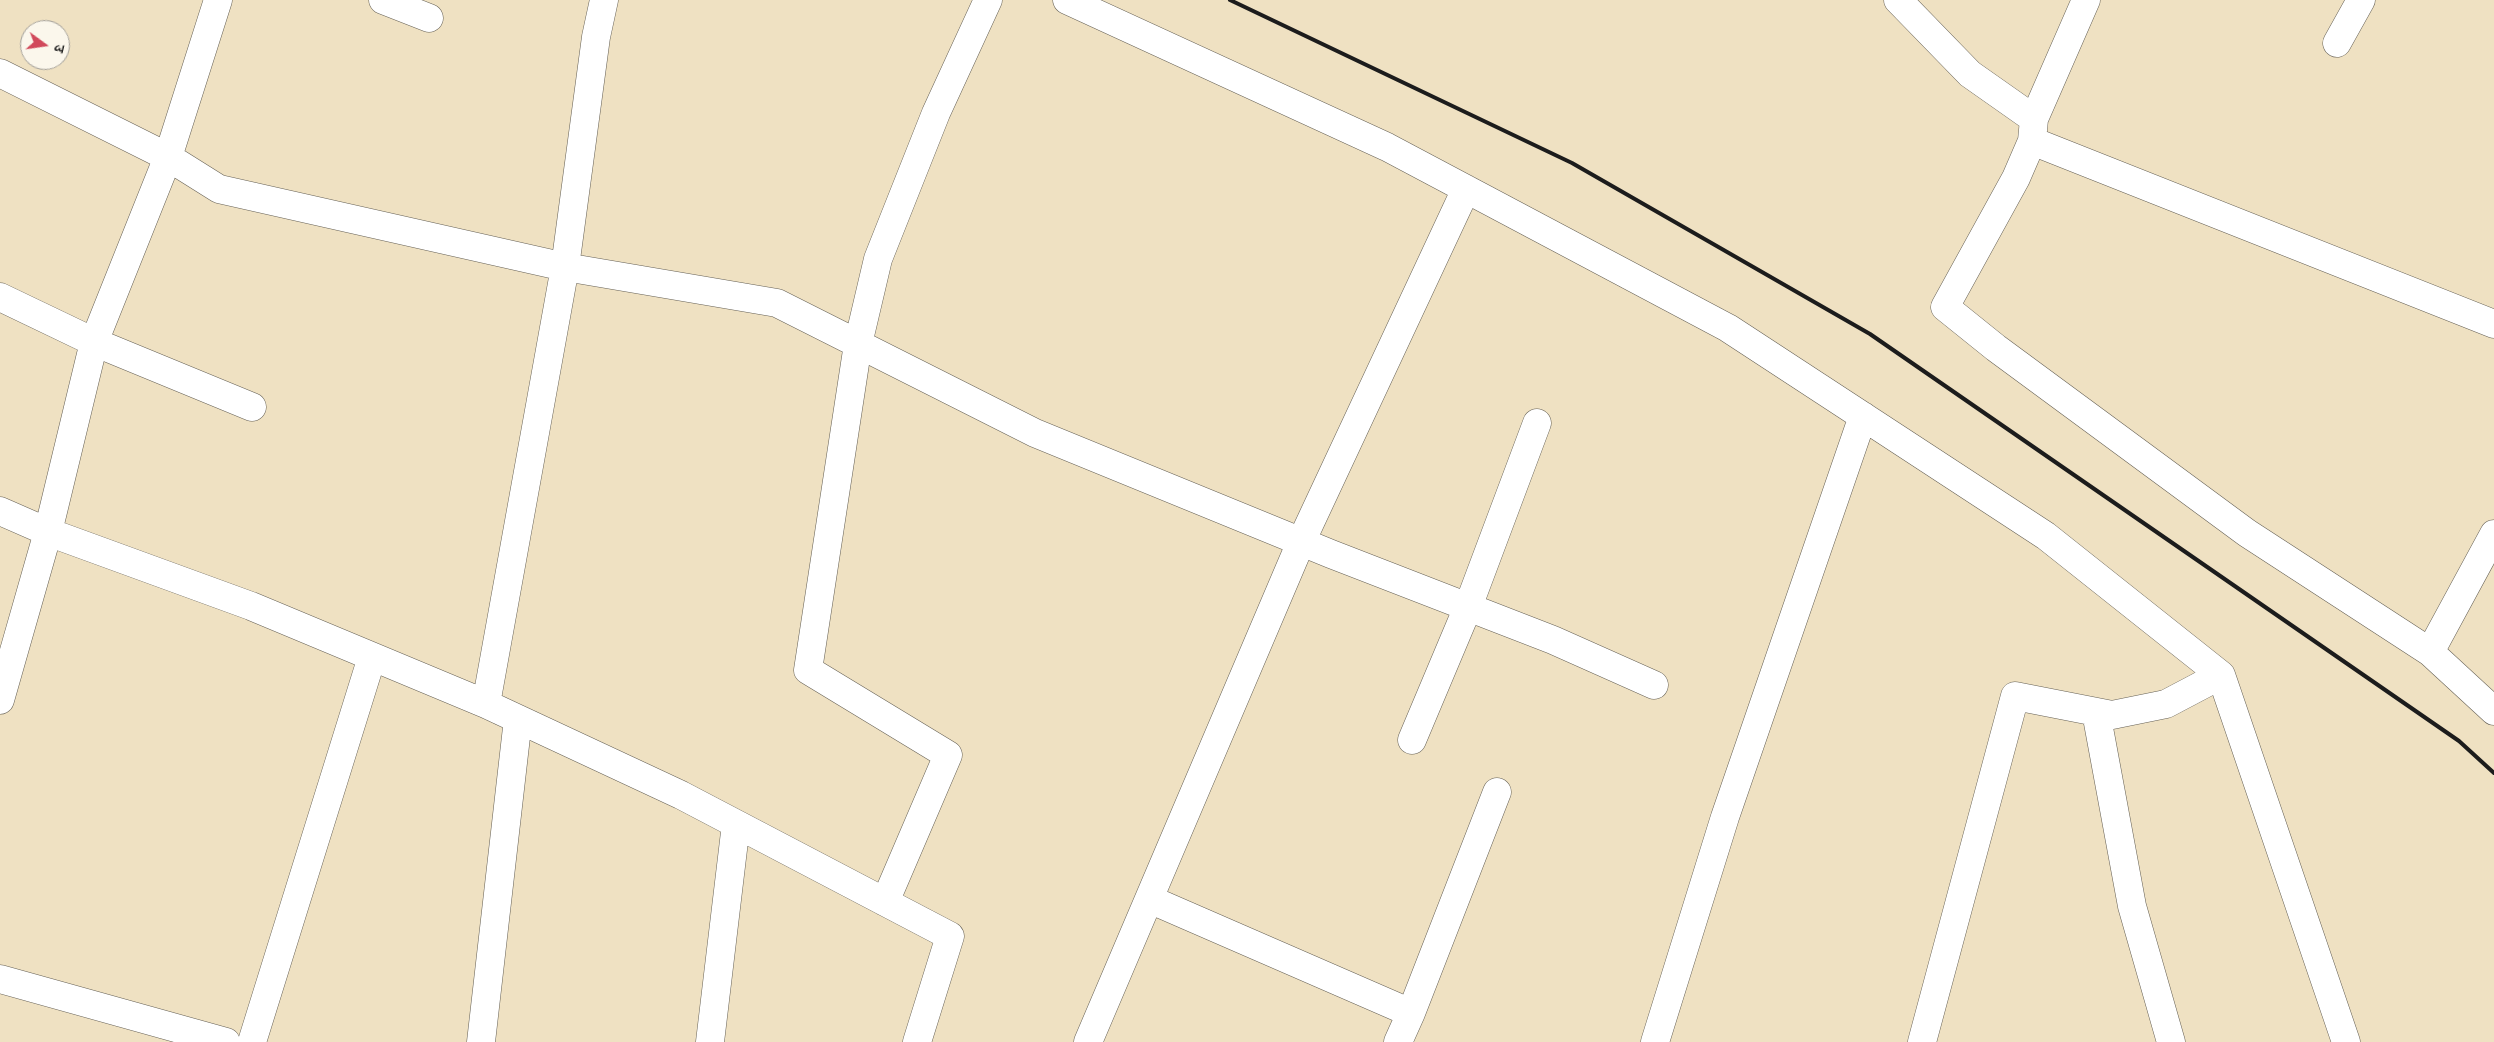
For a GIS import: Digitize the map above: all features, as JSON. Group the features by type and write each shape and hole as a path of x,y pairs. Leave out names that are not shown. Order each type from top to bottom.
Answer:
{"street":[{"path":"0,700 48,532 94,342 168,157 218,0"},
{"path":"383,0 429,18"},
{"path":"486,704 565,267 596,37 604,0"},
{"path":"885,902 948,755 808,670 858,344 878,259 936,113 988,0"},
{"path":"1067,0 1387,147 1728,328 2046,536 2221,675 2346,1042"},
{"path":"1898,0 1970,74 2033,130 2494,324"},
{"path":"2086,0 2033,130 2016,178 1945,307 1996,348 2247,533 2430,652 2490,698"},
{"path":"2337,43 2361,0"},
{"path":"0,72 168,157 219,189 565,267 777,303 1036,433 1301,542 1553,640 1654,685"},
{"path":"1088,1042 1301,542 1466,189"},
{"path":"0,296 94,342 252,407"},
{"path":"1655,1042 1725,817 1863,416"},
{"path":"1412,740 1468,607 1537,424"},
{"path":"0,512 48,532 251,606 486,704 681,795 950,936 917,1042"},
{"path":"2430,652 2494,534"},
{"path":"252,1042 372,656"},
{"path":"1922,1042 2015,696 2112,715 2166,704 2221,675"},
{"path":"2096,712 2132,906 2171,1042"},
{"path":"481,1042 518,719"},
{"path":"1398,1042 1497,792"},
{"path":"710,1042 736,824"},
{"path":"1148,899 1411,1013"},
{"path":"0,979 152,1032 226,1042"}],"railway":[{"path":"1230,0 1572,163 1870,334 2459,741 2494,773"}]}
